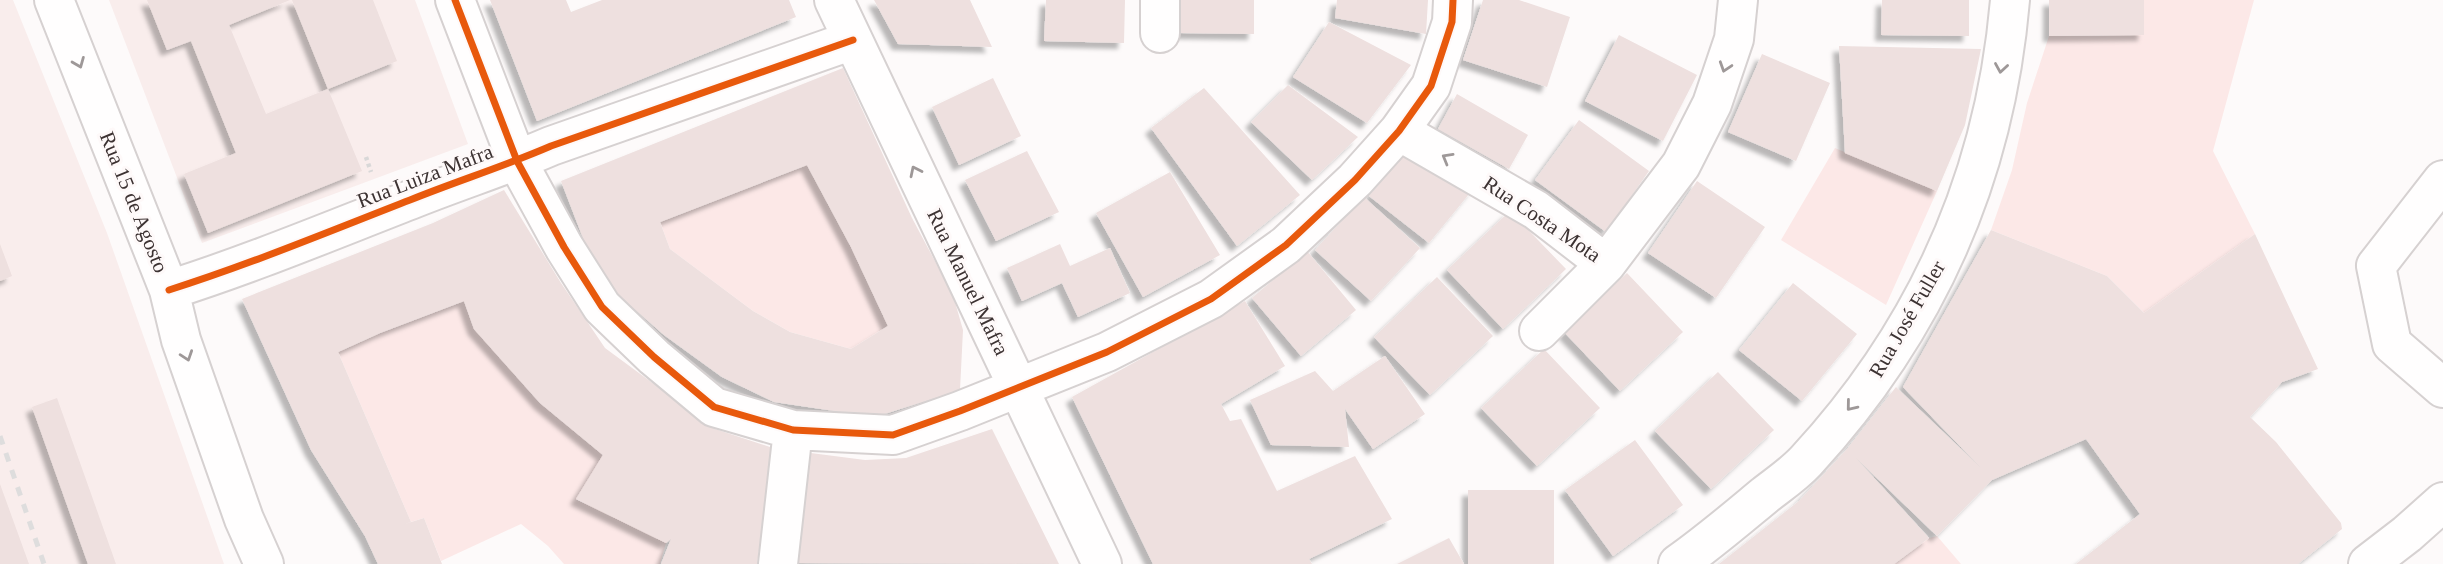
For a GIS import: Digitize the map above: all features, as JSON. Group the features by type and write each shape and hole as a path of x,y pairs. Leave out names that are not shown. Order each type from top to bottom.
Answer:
{"street":[{"name":"Rua 15 de Agosto","path":"54,0 169,290 186,353 244,519 264,564"},
{"path":"454,0 517,161 564,247 602,307 654,357 714,407 793,430 893,435 1107,352 1211,299 1286,245 1355,180 1399,131 1431,86 1452,22 1453,0"},
{"name":"Rua Manuel Mafra","path":"834,0 1102,564"},
{"name":"Rua Costa Mota","path":"1399,131 1536,210 1606,264 1681,165 1712,104 1734,39 1738,0"},
{"name":"Rua José Fuller","path":"1678,564 1805,463 1877,374 1931,286 1969,197 1993,118 2010,0"},
{"name":"Rua Luiza Mafra","path":"169,290 253,261 551,146 853,40"},
{"path":"2443,180 2376,266 2392,344 2443,388"},
{"path":"1539,331 1606,264"},
{"path":"778,564 793,430"},
{"path":"2368,564 2443,502"}],"shaded area":[{"path":"0,0 13,0 107,233 224,564 0,564"},
{"path":"109,0 415,0 468,144 202,243"},
{"path":"2144,0 2254,0 2213,151 2255,234 2144,313 2107,276 1991,230 2012,170 2027,103 2049,36 2144,35"},
{"path":"1835,148 1937,191 1886,305 1781,240"},
{"path":"807,165 851,247 888,326 851,349 790,332 753,311 670,249 660,222"},
{"path":"464,301 474,329 540,403 603,455 577,500 671,539 666,543 660,564 564,564 548,546 521,524 441,561 424,518 411,522 338,352"},
{"path":"1937,536 1961,564 1894,564 1929,538"}],"building":[{"path":"147,0 290,0 229,25 266,114 328,89 362,171 208,233 184,174 236,153 191,41 167,50"},
{"path":"292,0 373,0 397,61 328,89"},
{"path":"490,0 566,0 571,12 602,0 789,0 796,17 537,121"},
{"path":"874,0 970,0 992,47 898,44"},
{"path":"1046,0 1125,0 1124,43 1044,41"},
{"path":"1181,0 1254,0 1254,34 1180,33"},
{"path":"1337,0 1428,0 1426,34 1335,18"},
{"path":"1483,0 1519,0 1570,17 1547,87 1463,60"},
{"path":"1882,0 1969,0 1969,36 1881,35"},
{"path":"2049,0 2144,0 2144,35 2049,36"},
{"path":"1329,22 1411,65 1367,123 1293,77"},
{"path":"1619,35 1697,75 1663,141 1585,101"},
{"path":"1839,46 1981,49 1965,125 1937,191 1845,153"},
{"path":"1762,54 1830,83 1796,161 1728,132"},
{"path":"843,68 912,218 953,295 963,330 960,390 875,417 774,402 722,377 664,335 598,277 561,181","holes":["807,165 851,247 888,326 851,349 790,332 753,311 670,249 660,222"]},
{"path":"993,78 1021,136 959,165 932,107"},
{"path":"1288,85 1358,137 1312,180 1251,122"},
{"path":"1204,88 1300,195 1237,246 1151,128"},
{"path":"1457,94 1528,135 1509,169 1438,129"},
{"path":"1579,120 1649,171 1606,232 1535,180"},
{"path":"1409,150 1474,188 1429,243 1369,196"},
{"path":"1027,151 1059,212 996,241 965,180"},
{"path":"1170,172 1220,255 1143,297 1096,213"},
{"path":"1697,181 1765,227 1716,298 1648,253"},
{"path":"504,190 605,348 715,429 773,448 757,564 661,564 671,539 666,543 576,499 603,455 540,403 474,329 464,301 338,352 411,522 402,525 424,518 442,564 378,564 365,536 311,450 242,299 433,223"},
{"path":"1364,197 1420,248 1371,301 1315,250"},
{"path":"1510,211 1566,269 1503,329 1447,270"},
{"path":"1991,230 2107,276 2144,313 2255,234 2318,369 2282,382 2250,417 2276,442 2341,523 2342,529 2298,564 2076,564 2140,514 2086,439 1992,480 1937,536 1856,458 1929,538 1894,564 1719,564 1799,501 1847,449 1896,387 1981,468 1903,387"},
{"path":"0,244 12,276 0,281"},
{"path":"1060,244 1070,266 1110,248 1130,293 1078,317 1062,283 1022,301 1007,268"},
{"path":"1307,251 1356,310 1301,356 1252,298"},
{"path":"1627,273 1683,332 1620,391 1564,332"},
{"path":"1437,277 1493,336 1430,395 1374,337"},
{"path":"1793,283 1857,334 1802,401 1739,350"},
{"path":"1245,301 1285,366 1221,404 1230,421 1241,419 1277,491 1355,456 1392,519 1309,559 1312,564 1153,564 1072,397"},
{"path":"1544,349 1600,408 1537,466 1481,408"},
{"path":"1385,356 1425,414 1373,449 1345,409 1349,447 1271,445 1250,400 1315,371 1333,391"},
{"path":"1718,372 1774,430 1711,489 1655,431"},
{"path":"57,398 116,564 88,564 32,407"},
{"path":"992,429 1059,564 795,563 803,452 865,460 906,458"},
{"path":"1635,440 1683,505 1613,556 1565,490"},
{"path":"0,484 29,564 0,564"},
{"path":"1468,490 1554,490 1554,564 1468,564"},
{"path":"1449,538 1464,564 1397,564"}],"railway":[{"path":"0,436 44,564"}],"cycle path":[{"path":"455,0 517,161 564,247 602,307 654,357 714,407 793,430 893,435 1107,352 1211,299 1286,245 1355,180 1399,131 1431,86 1452,22 1453,0"},
{"path":"169,290 260,258 551,146 853,40"}]}
